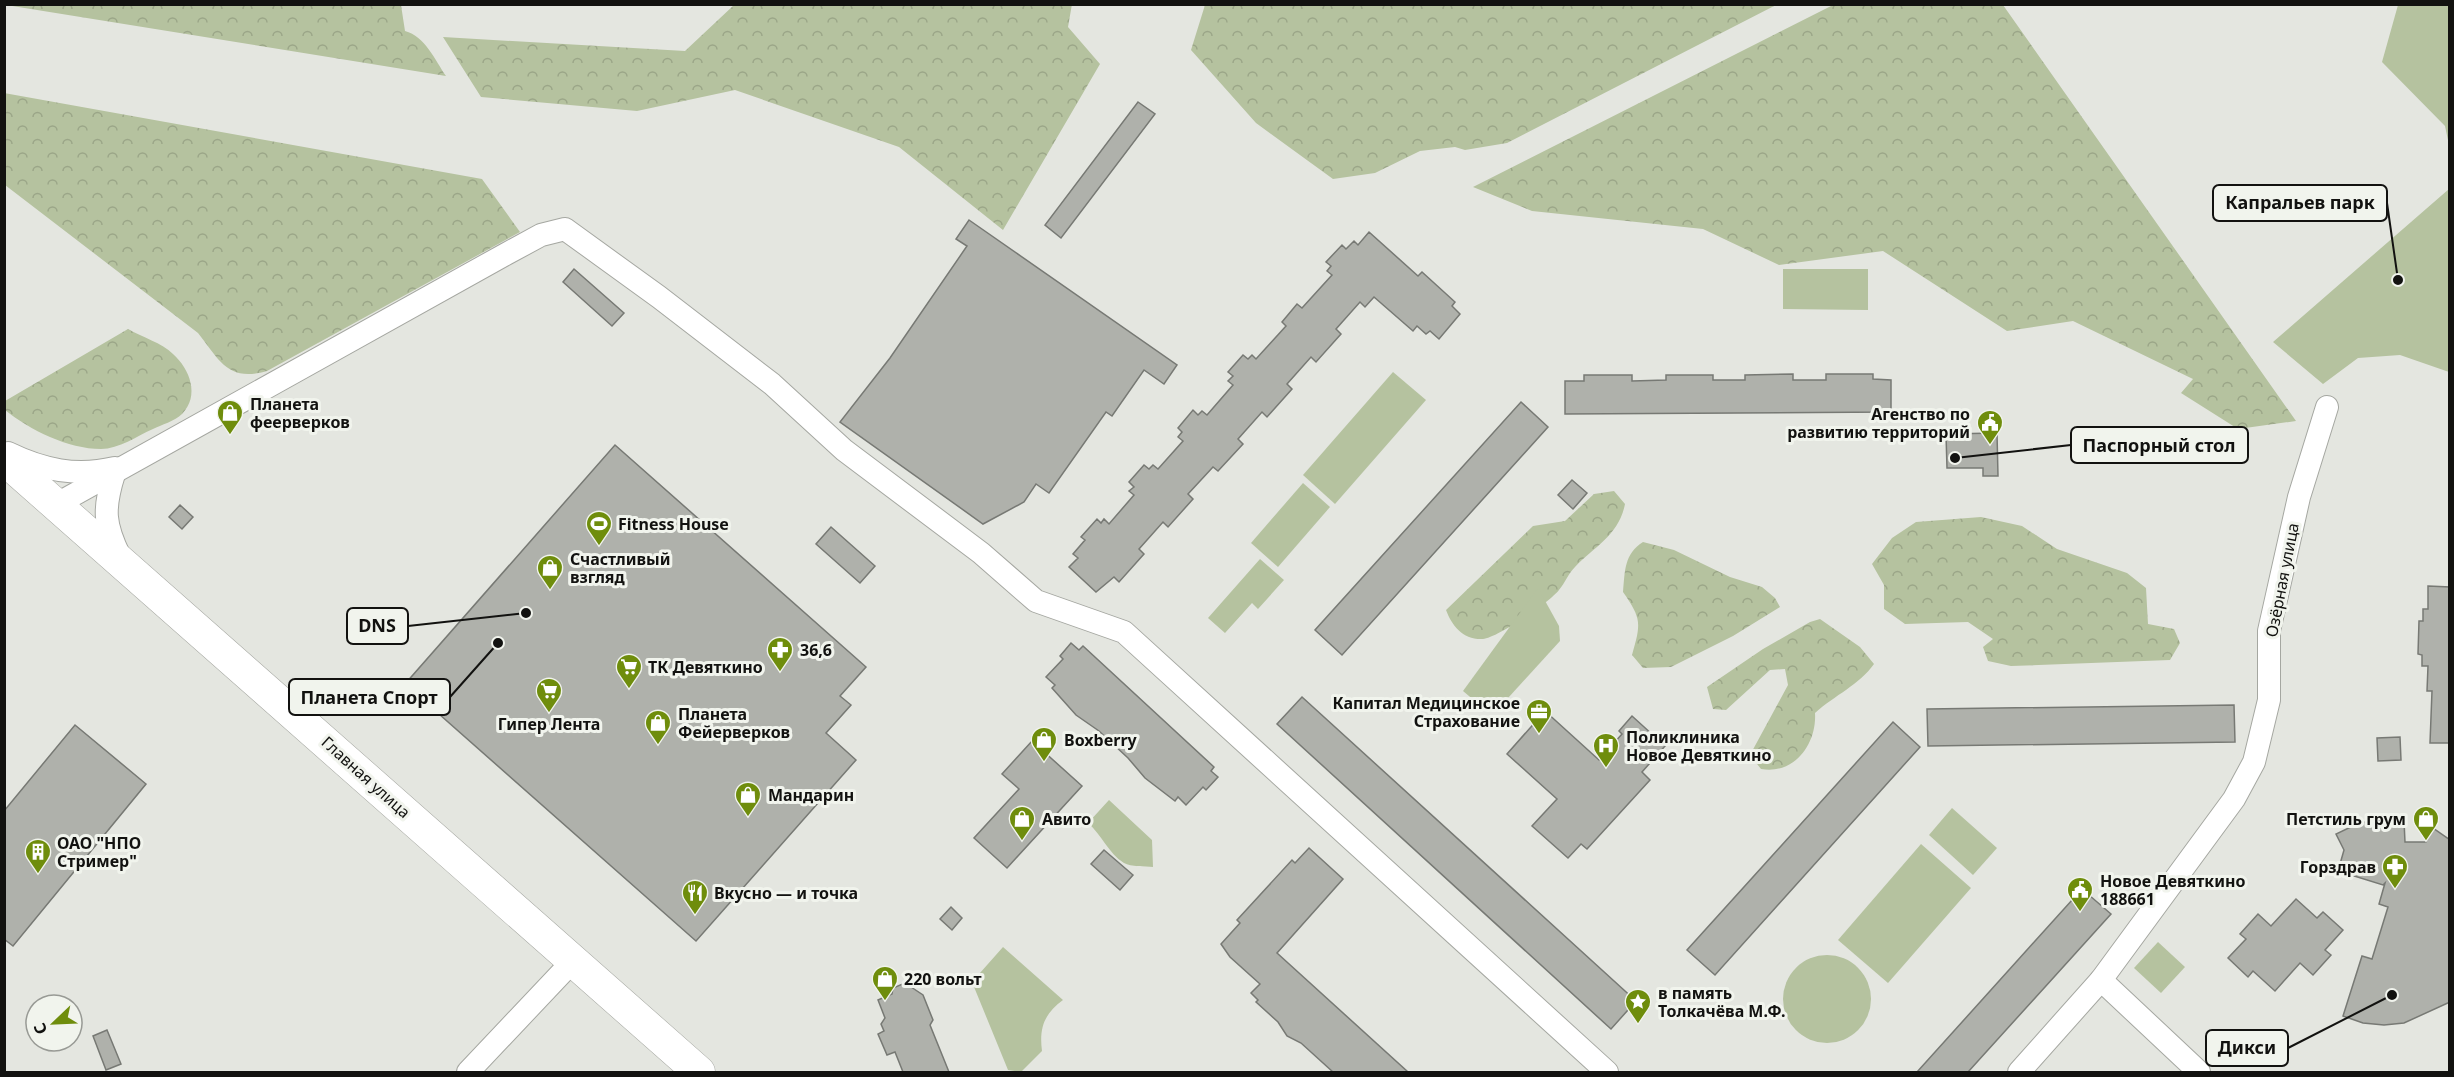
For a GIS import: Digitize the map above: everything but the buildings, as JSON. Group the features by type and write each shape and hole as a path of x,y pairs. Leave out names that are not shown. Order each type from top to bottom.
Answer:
{"main road":[{"name":"Главная улица","path":"4,459 699,1072"}],"street":[{"path":"57,504 137,462 541,235 565,229 659,297 772,384 844,450 981,553 1036,601 1124,632 1607,1072"},
{"name":"Озёрная улица","path":"2019,1072 2101,980 2234,799 2254,762 2269,700 2269,631 2299,497 2327,407"},
{"path":"4,451 32,464 58,472 96,471 137,462"},
{"path":"114,474 105,512 108,532 122,561"},
{"path":"468,1072 572,962"},
{"path":"2101,980 2199,1072"}],"green space":[{"path":"1072,4 1068,27 1100,64 1003,230 899,147 735,90 637,111 481,97 443,37 685,51 734,5"},
{"path":"1205,4 1776,5 1507,143 1465,150 1455,147 1420,151 1375,173 1333,179 1256,123 1191,50"},
{"path":"6,5 401,5 405,31 424,43 446,76"},
{"path":"1833,5 2003,5 2296,421 2238,429 2181,393 2193,379 2073,321 2007,331 1883,251 1779,265 1703,229 1532,211 1473,187"},
{"path":"2398,5 2449,5 2449,145 2445,126 2382,62"},
{"path":"4,93 482,179 520,232 267,371 243,374 226,367 198,333 5,185"},
{"path":"2449,189 2449,372 2400,355 2358,358 2323,384 2273,342"},
{"path":"1783,269 1868,269 1868,310 1783,309"},
{"path":"128,329 168,350 179,360 188,375 192,391 191,399 182,414 172,421 121,445 101,449 76,446 50,437 26,425 5,410 5,401"},
{"path":"1393,372 1426,400 1335,504 1303,475"},
{"path":"1303,483 1330,507 1278,567 1251,543"},
{"path":"1614,491 1625,504 1617,524 1612,532 1573,570 1554,596 1523,619 1490,637 1476,639 1459,631 1446,610 1533,526 1565,521 1594,494"},
{"path":"1981,517 2022,526 2057,549 2127,573 2146,588 2148,624 2174,629 2180,643 2170,660 2011,666 1988,661 1983,647 1993,639 1968,622 1905,624 1884,609 1884,585 1872,564 1892,538 1916,522"},
{"path":"1643,542 1674,550 1730,577 1762,587 1775,598 1780,607 1733,636 1671,667 1643,668 1632,655 1638,629 1637,616 1623,592 1625,570 1629,558"},
{"path":"1260,559 1284,580 1258,609 1252,603 1225,633 1208,618"},
{"path":"1538,588 1559,626 1560,641 1498,709 1482,707 1463,691"},
{"path":"1820,619 1860,647 1874,664 1854,684 1815,713 1812,736 1801,755 1784,767 1773,770 1761,769 1750,755 1788,685 1785,669 1770,670 1726,710 1713,709 1707,687 1763,649 1810,622"},
{"path":"1109,800 1152,840 1153,867 1134,866 1118,859 1088,823"},
{"path":"1952,808 1997,848 1973,875 1929,835"},
{"path":"1921,844 1971,888 1888,983 1838,940"},
{"path":"2158,942 2185,967 2161,993 2134,968"},
{"path":"1003,947 1063,1000 1051,1011 1044,1022 1041,1035 1042,1051 1021,1072 1008,1070 972,982"},
{"path":"1827,955 1844,959 1858,968 1867,982 1871,999 1867,1016 1858,1030 1844,1039 1827,1043 1810,1039 1796,1030 1787,1016 1783,999 1787,982 1796,968 1810,959"}],"place":[{"name":"Капральев парк","path":"2398,280"},
{"name":"Планета феерверков","path":"230,436"},
{"name":"Агенство по развитию территорий","path":"1990,446"},
{"name":"Паспорный стол","path":"1955,458"},
{"name":"Fitness House","path":"599,547"},
{"name":"Счастливый взгляд","path":"550,591"},
{"name":"DNS","path":"526,613"},
{"name":"Планета Спорт","path":"498,643"},
{"name":"36,6","path":"780,673"},
{"name":"ТК Девяткино","path":"629,690"},
{"name":"Гипер Лента","path":"549,714"},
{"name":"Капитал Медицинское Страхование","path":"1539,735"},
{"name":"Планета Фейерверков","path":"658,746"},
{"name":"Boxberry","path":"1044,763"},
{"name":"Поликлиника Новое Девяткино","path":"1606,769"},
{"name":"Мандарин","path":"748,818"},
{"name":"Авито","path":"1022,842"},
{"name":"Петстиль грум","path":"2426,842"},
{"name":"ОАО \"НПО Стример\"","path":"38,875"},
{"name":"Горздрав","path":"2395,890"},
{"name":"Новое Девяткино 188661","path":"2080,913"},
{"name":"Вкусно — и точка","path":"695,916"},
{"name":"Дикси","path":"2392,995"},
{"name":"220 вольт","path":"885,1002"},
{"name":"в память Толкачёва М.Ф.","path":"1638,1025"}]}
